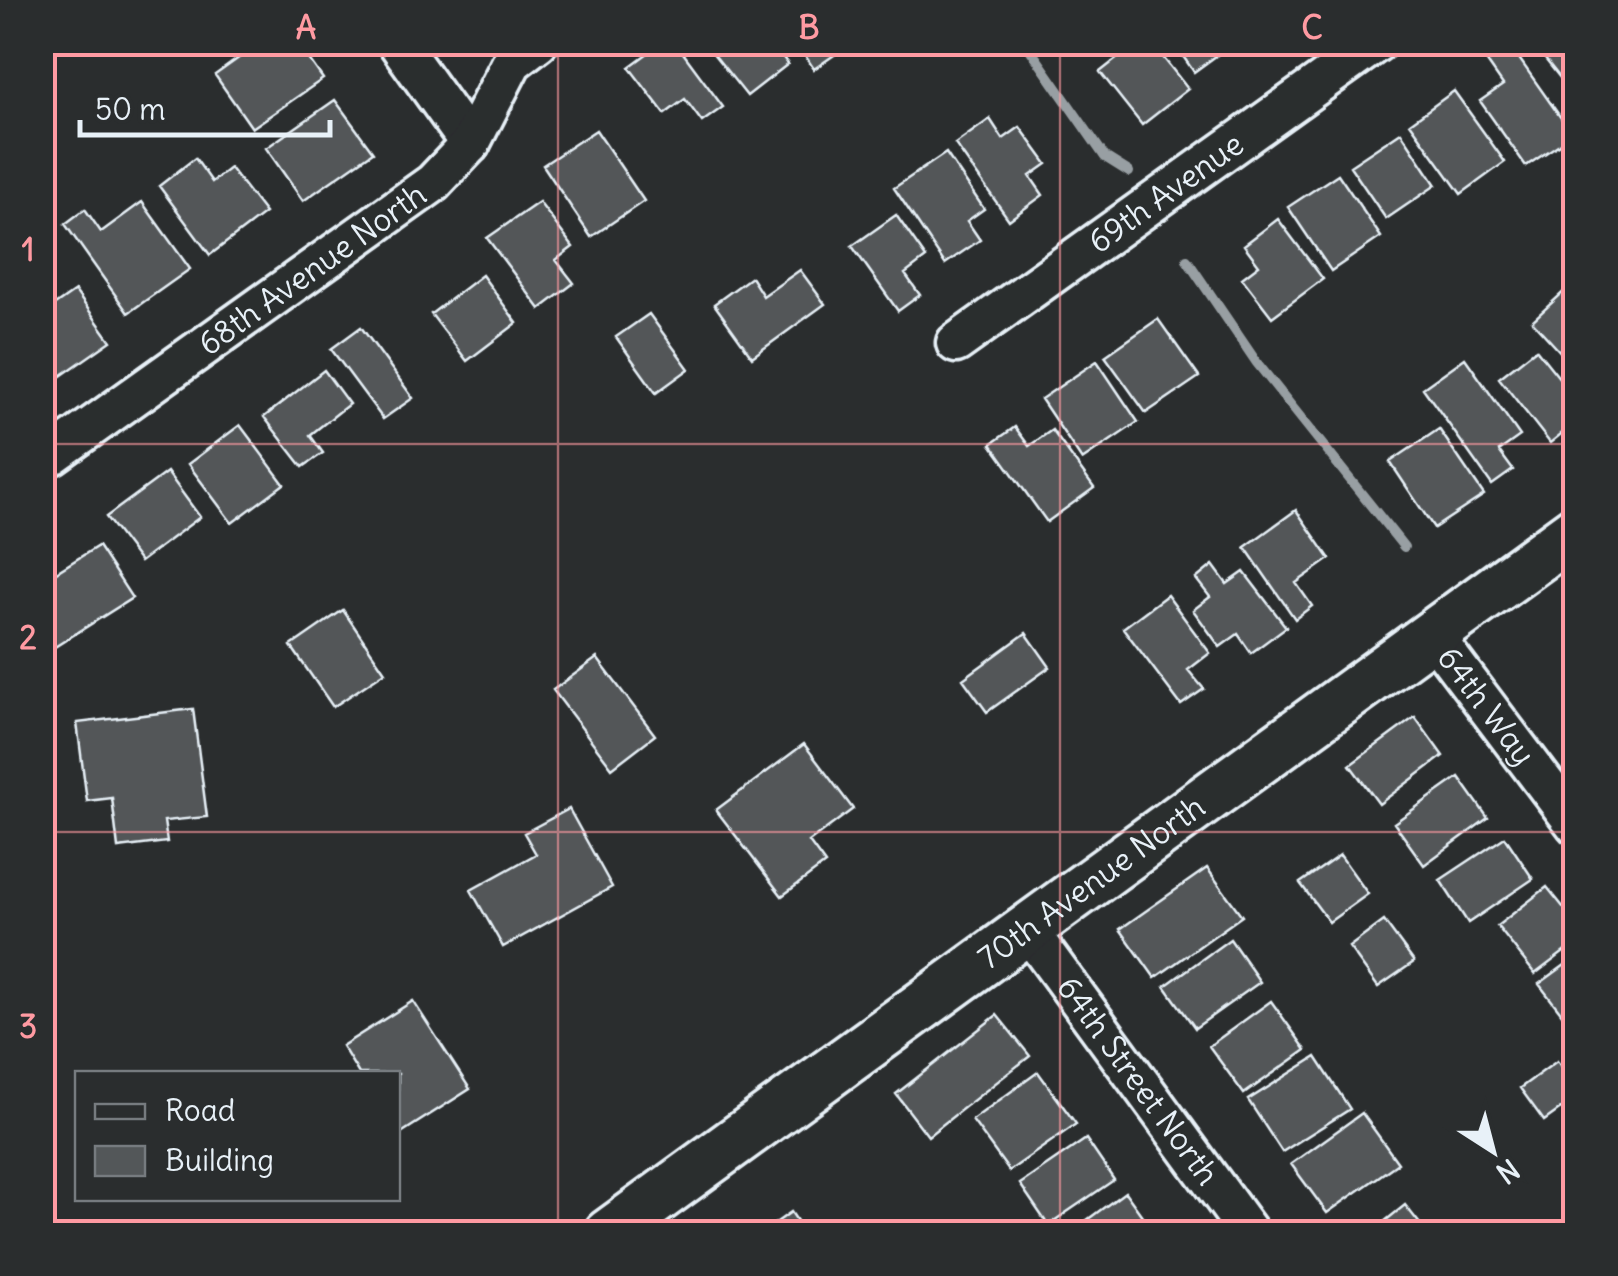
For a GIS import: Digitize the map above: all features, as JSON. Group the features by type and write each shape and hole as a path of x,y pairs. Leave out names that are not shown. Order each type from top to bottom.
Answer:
{"street":[{"path":"396,42 470,144"},
{"name":"68th Avenue North","path":"42,457 52,455 433,183 470,144 512,62 538,42"},
{"name":"69th Avenue","path":"956,344 1377,42"},
{"name":"70th Avenue North","path":"608,1234 1576,530"},
{"name":"64th Way","path":"1432,634 1576,825"},
{"name":"64th Street North","path":"1026,929 1250,1234"}],"building":[{"path":"203,42 225,42 210,53"},
{"path":"261,42 297,42 323,79 252,128 215,75"},
{"path":"663,42 675,42 723,107 702,122 685,99 665,114 629,67"},
{"path":"704,42 771,42 788,64 747,96"},
{"path":"796,42 853,42 814,69"},
{"path":"1138,42 1151,42 1188,89 1142,125 1100,72"},
{"path":"1173,42 1235,42 1194,72"},
{"path":"1556,42 1576,42 1576,98 1541,54"},
{"path":"1511,47 1573,135 1526,166 1480,101 1503,85 1487,62"},
{"path":"1454,91 1505,162 1461,194 1410,123"},
{"path":"335,100 373,152 303,201 266,148"},
{"path":"990,119 1003,139 1020,127 1047,164 1030,176 1043,195 1009,220 955,144"},
{"path":"596,130 644,201 591,237 543,165"},
{"path":"1401,132 1436,185 1386,219 1350,166"},
{"path":"946,153 984,209 967,221 980,240 945,264 894,188"},
{"path":"195,158 212,182 230,168 265,213 210,255 159,186"},
{"path":"1338,174 1381,237 1331,271 1288,207"},
{"path":"142,202 190,269 128,313 65,224 85,209 101,232"},
{"path":"539,202 573,247 556,260 574,283 540,309 487,238"},
{"path":"896,215 926,258 905,274 920,295 898,311 852,246"},
{"path":"1278,219 1323,279 1272,317 1242,278 1259,265 1244,245"},
{"path":"800,270 825,304 752,357 714,304 751,277 763,296"},
{"path":"482,275 517,323 467,361 431,314"},
{"path":"1571,285 1576,291 1576,369 1532,321"},
{"path":"75,291 111,341 42,389 42,314"},
{"path":"649,314 689,369 656,393 616,337"},
{"path":"1158,319 1199,377 1146,413 1105,356"},
{"path":"361,327 413,398 383,419 331,349"},
{"path":"1536,349 1576,399 1576,422 1550,443 1499,378"},
{"path":"1465,358 1520,436 1499,451 1513,470 1492,485 1423,388"},
{"path":"1097,361 1138,422 1082,460 1041,399"},
{"path":"324,370 349,404 310,435 323,453 303,467 264,417"},
{"path":"240,425 284,484 232,523 188,464"},
{"path":"1015,427 1029,446 1052,430 1094,488 1047,522 991,444"},
{"path":"1439,429 1484,495 1434,528 1390,462"},
{"path":"167,472 200,517 140,562 106,517"},
{"path":"1296,510 1330,559 1296,583 1312,606 1295,619 1245,547"},
{"path":"98,546 132,598 53,648 42,631 42,581"},
{"path":"1213,565 1227,584 1244,572 1286,627 1251,653 1238,634 1220,647 1193,610 1210,597 1196,579"},
{"path":"1167,595 1210,653 1188,670 1204,689 1181,705 1123,628"},
{"path":"343,610 385,672 333,707 291,646"},
{"path":"1026,633 1050,667 987,712 963,679"},
{"path":"597,658 655,735 612,768 553,690"},
{"path":"193,709 207,817 164,821 167,842 118,848 112,798 87,801 77,723"},
{"path":"1415,717 1443,756 1379,804 1350,765"},
{"path":"804,744 853,809 809,842 825,864 782,896 716,810"},
{"path":"1459,777 1488,818 1424,865 1394,823"},
{"path":"569,809 612,887 503,947 471,890 536,854 524,833"},
{"path":"1505,837 1533,879 1468,923 1440,880"},
{"path":"1340,855 1368,894 1329,922 1300,883"},
{"path":"1207,868 1242,916 1155,978 1120,929"},
{"path":"1547,887 1576,923 1576,943 1535,974 1497,926"},
{"path":"1384,921 1414,962 1378,987 1349,947"},
{"path":"1230,939 1260,982 1195,1028 1165,986"},
{"path":"1576,957 1576,1032 1539,984"},
{"path":"413,1001 470,1089 400,1134 400,1071 357,1071 342,1046"},
{"path":"1271,1001 1306,1050 1244,1094 1209,1046"},
{"path":"997,1015 1030,1056 928,1136 896,1094"},
{"path":"1316,1057 1350,1109 1282,1152 1248,1100"},
{"path":"1557,1061 1576,1087 1576,1098 1544,1121 1520,1088"},
{"path":"1038,1072 1076,1124 1009,1171 972,1120"},
{"path":"1362,1113 1398,1163 1327,1213 1291,1164"},
{"path":"1086,1139 1114,1180 1048,1225 1020,1184"},
{"path":"1125,1192 1155,1234 1068,1234"},
{"path":"1405,1205 1428,1234 1369,1234"},
{"path":"791,1212 806,1234 760,1234"}],"waterway":[{"path":"1025,42 1105,157 1129,172"},
{"path":"1187,260 1257,363 1404,547"}]}
